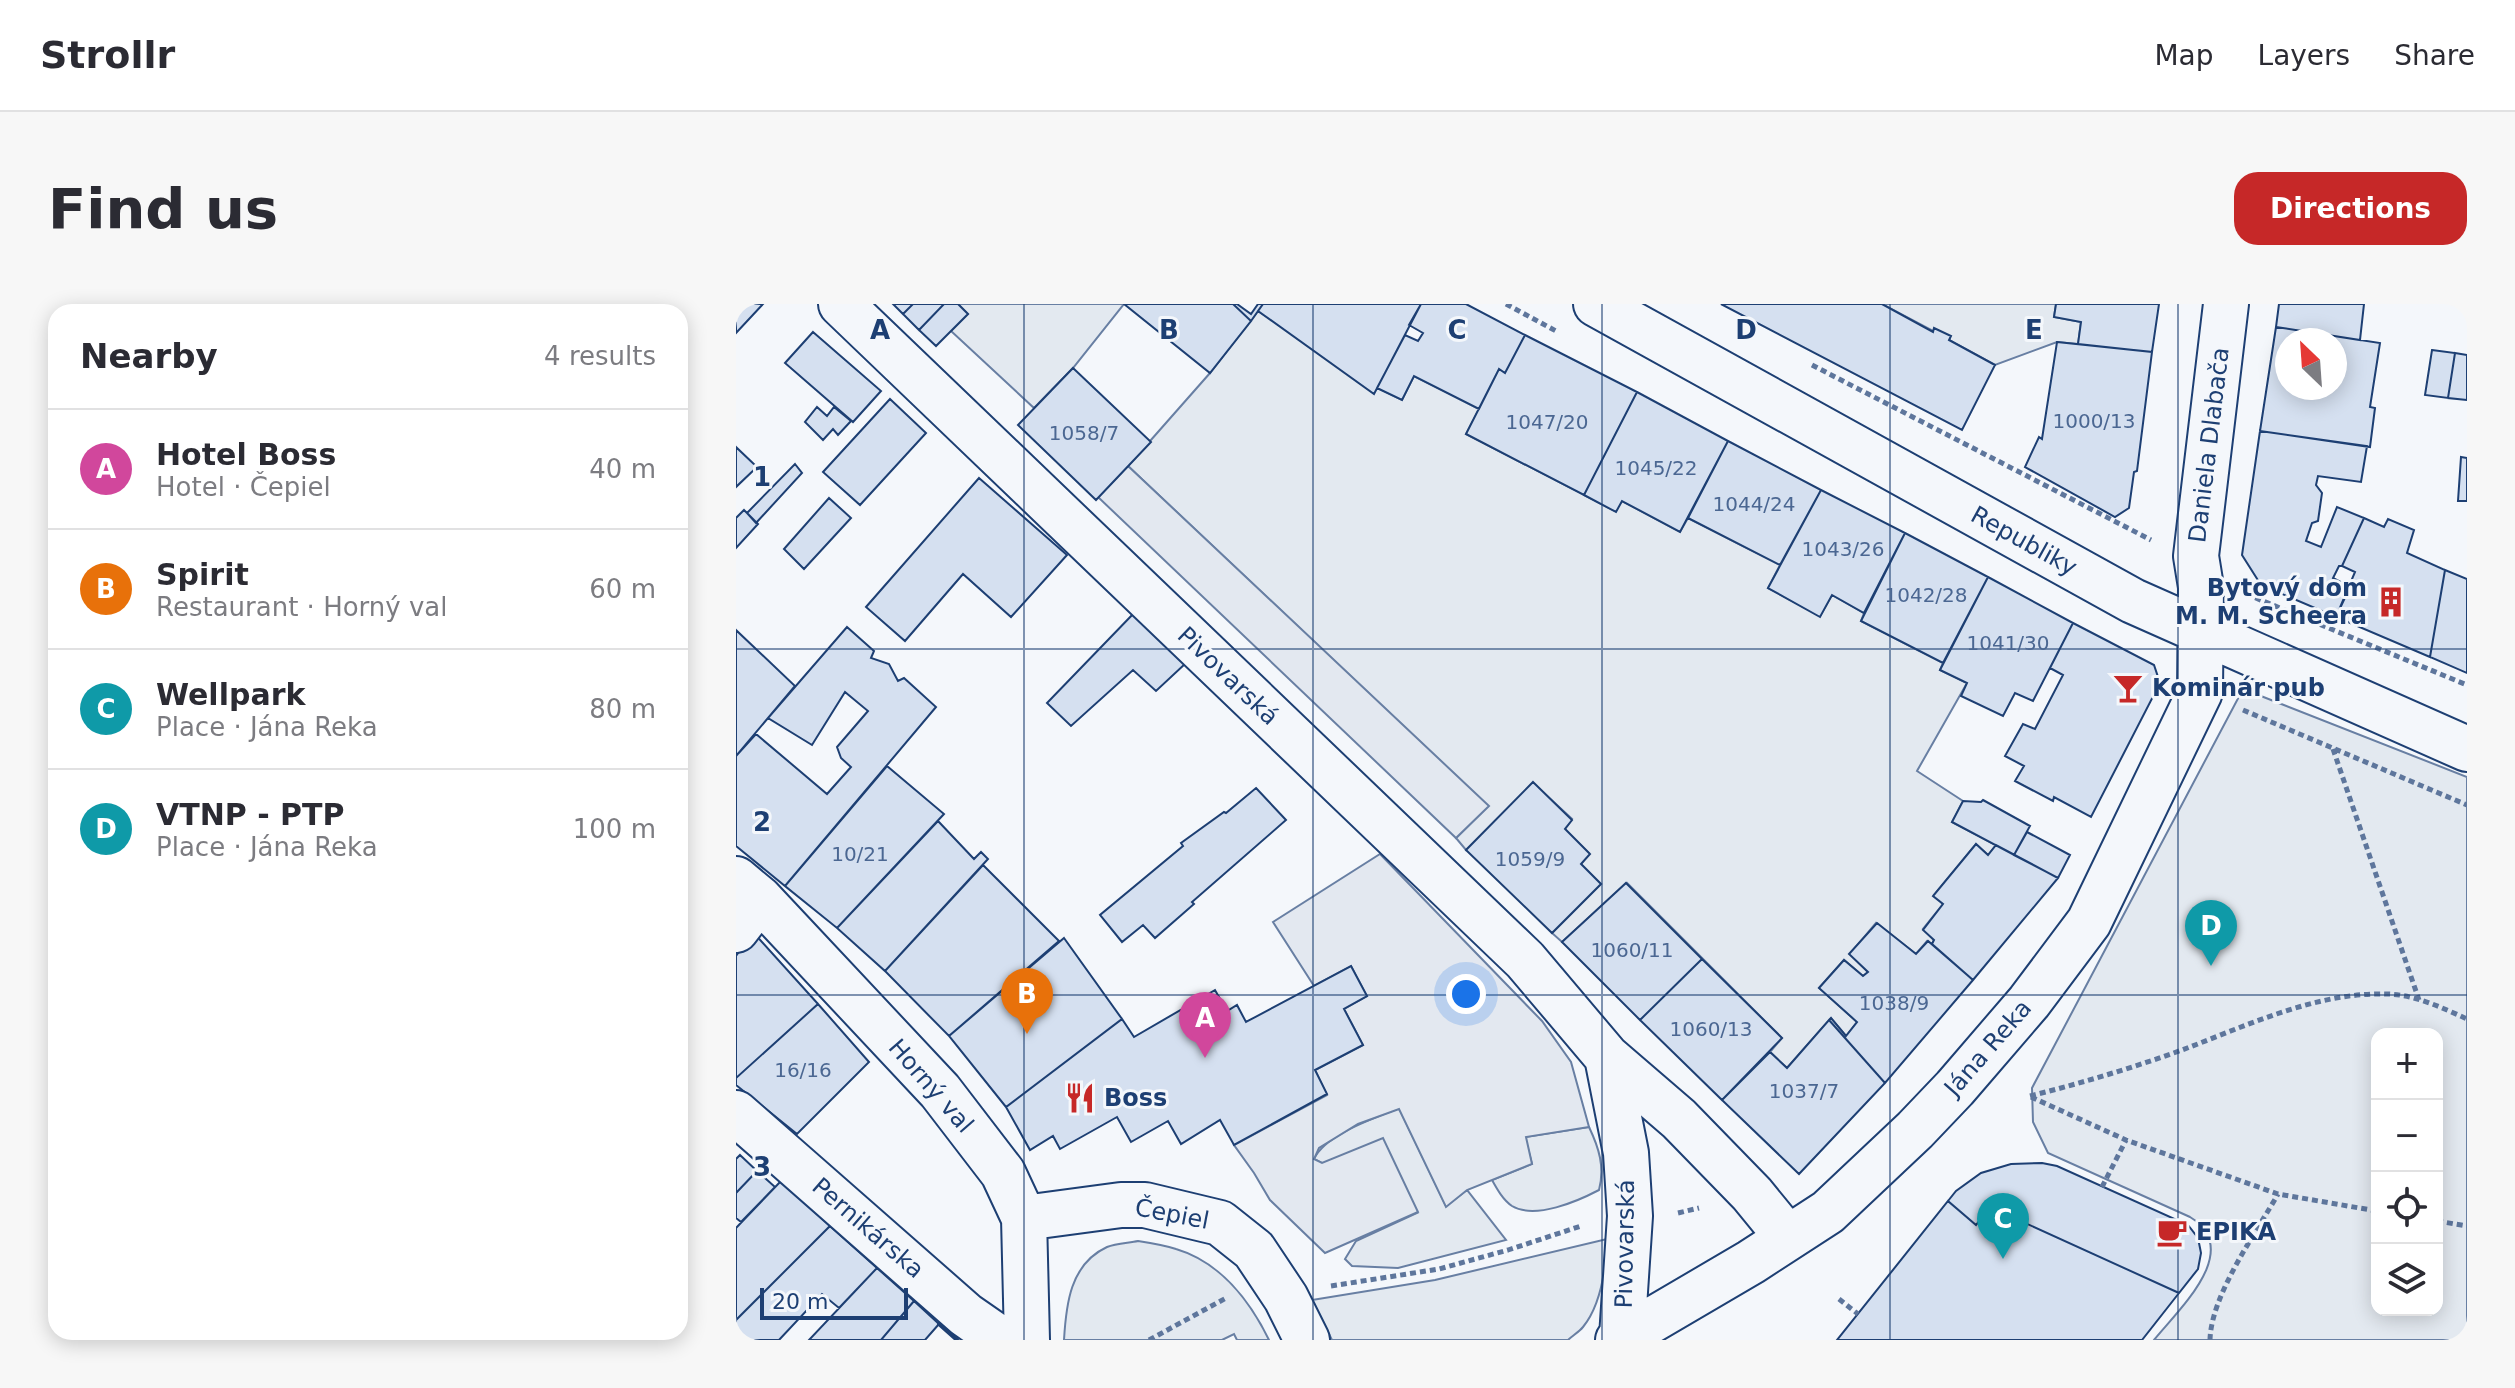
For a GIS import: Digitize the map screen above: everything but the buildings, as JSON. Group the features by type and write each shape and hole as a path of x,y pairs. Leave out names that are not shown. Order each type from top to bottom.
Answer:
{"street":[{"name":"Pivovarská","path":"841,304 1525,960 1607,1057 1679,1119 1752,1194 1788,1238"},
{"name":"Republiky","path":"1596,304 2133,601 2467,749"},
{"name":"Daniela Dlabača","path":"2202,634 2201,587 2196,556 2226,304"},
{"name":"Jána Reka","path":"1620,1338 1751,1262 1828,1212 1915,1130 2029,1002 2089,922 2200,692 2202,634"},
{"name":"Horný val","path":"744,903 940,1091 1003,1173 1024,1218 1027,1340"},
{"name":"Pivovarská","path":"1607,1057 1626,1153 1630,1216 1620,1338"},
{"name":"Pernikárska","path":"736,1113 966,1315 1002,1340"},
{"name":"Čepiel","path":"1024,1218 1121,1205 1145,1205 1220,1223 1254,1250 1286,1298 1307,1340"}],"path":[{"path":"1808,362 2143,537"},
{"path":"2241,592 2467,685"},
{"path":"2252,714 2467,805"},
{"path":"2333,749 2420,1000"},
{"path":"2371,1210 2278,1194 2126,1140 2030,1096 2117,1073 2313,1004 2350,997 2388,993 2420,1000 2467,1019"},
{"path":"2102,1187 2126,1140"},
{"path":"2210,1340 2218,1304 2278,1194"},
{"path":"1665,1215 1707,1206"},
{"path":"1318,1288 1439,1269 1594,1221"},
{"path":"2443,1222 2467,1226"},
{"path":"1149,1340 1229,1296"},
{"path":"1839,1299 1858,1314"}],"shaded area":[{"path":"958,304 1124,304 1073,368 1034,408 951,331 968,314"},
{"path":"1882,304 2056,304 2054,317 2081,322 2078,344 2057,342 1995,365 1949,340 1950,337"},
{"path":"1258,311 1377,388 1402,400 1414,376 1479,409 1466,434 1615,511 1622,501 1680,532 1688,518 1780,565 1768,588 1820,616 1832,595 1864,613 1861,621 1943,663 1940,670 1967,683 1917,771 1963,801 1952,822 1996,845 1988,855 1976,844 1934,895 1943,904 1923,929 1934,940 1932,944 1927,941 1916,954 1876,923 1850,954 1868,972 1863,976 1844,960 1819,988 1857,1022 1846,1036 1831,1018 1787,1068 1770,1052 1782,1038 1627,883 1562,942 1552,933 1601,884 1581,864 1589,853 1565,829 1572,819 1533,783 1466,850 1456,838 1488,806 1128,466 1210,373"},
{"path":"1128,466 1489,806 1456,838 1098,497"},
{"path":"2243,689 2467,777 2467,1340 2154,1340 2202,1279 2211,1246 2205,1230 2190,1217 2048,1153 2033,1122 2032,1088"},
{"path":"1380,854 1542,1021 1571,1062 1589,1127 1526,1137 1532,1164 1467,1190 1446,1207 1399,1109 1358,1124 1319,1148 1314,1159 1322,1163 1383,1138 1418,1212 1325,1253 1270,1200 1234,1145 1327,1095 1315,1070 1363,1045 1344,1009 1367,996 1351,966 1314,986 1273,922"},
{"path":"1399,1108 1446,1206 1467,1190 1506,1240 1398,1268 1352,1266 1345,1259 1356,1241 1417,1213 1314,1159 1339,1135"},
{"path":"1589,1127 1600,1158 1599,1190 1568,1204 1532,1211 1512,1206 1503,1198 1492,1180 1532,1164 1525,1137"},
{"path":"1607,1239 1604,1273 1594,1308 1583,1327 1568,1340 1332,1340 1312,1300 1435,1280"},
{"path":"1138,1241 1167,1246 1192,1255 1220,1273 1243,1297 1269,1340 1237,1340 1234,1334 1222,1340 1064,1340 1072,1287 1085,1264 1107,1247"}],"wall":[{"path":"939,1324 957,1340"}],"place":[{"name":"Bytový dom M. M. Scheera","path":"2391,602"},
{"name":"Kominár pub","path":"2128,688"},
{"name":"VTNP - PTP","path":"2211,966"},
{"name":"Spirit","path":"1027,1034"},
{"name":"Hotel Boss","path":"1205,1058"},
{"name":"Boss","path":"1080,1098"},
{"name":"EPIKA","path":"2172,1232"},
{"name":"Wellpark","path":"2003,1259"}]}
